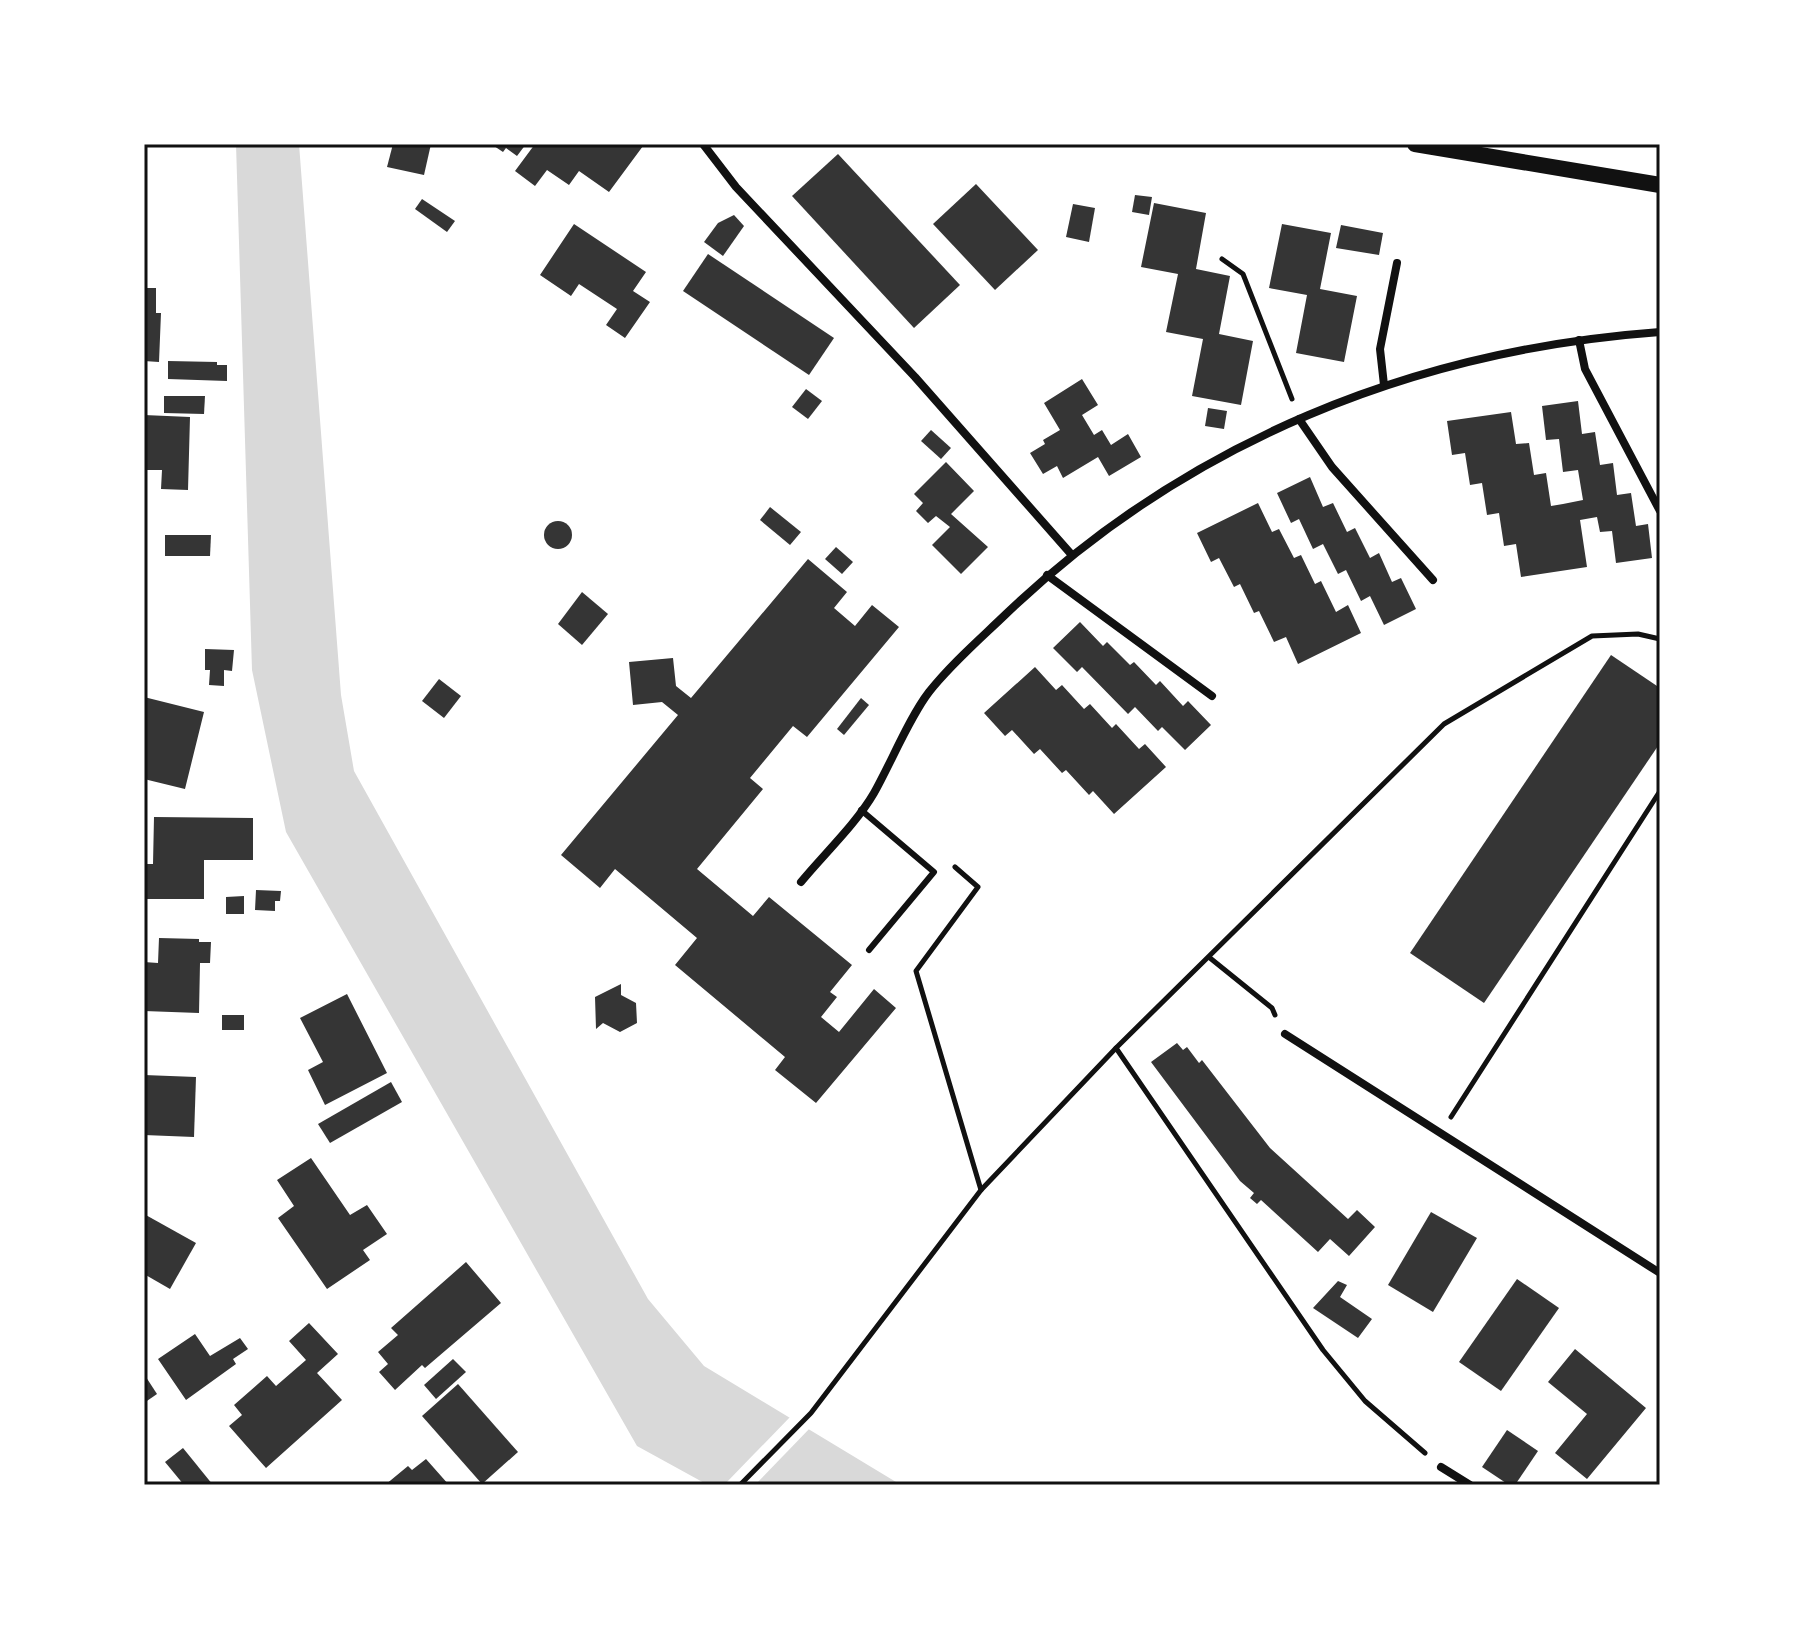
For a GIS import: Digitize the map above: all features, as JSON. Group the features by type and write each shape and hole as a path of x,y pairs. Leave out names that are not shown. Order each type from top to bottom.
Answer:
{"main road":[{"path":"1415,144 1660,185"}],"street":[{"path":"703,144 736,187 915,377 1071,554"},
{"path":"1384,385 1380,349 1397,263"},
{"path":"801,882 872,797 928,693 1071,554 1205,464 1299,419 1384,385 1490,355 1579,340 1660,332"},
{"path":"1579,340 1585,369 1660,511"},
{"path":"1299,419 1332,467 1433,580"},
{"path":"1047,575 1212,696"},
{"path":"1285,1034 1660,1273"},
{"path":"1441,1467 1470,1485"}],"lane":[{"path":"861,810 934,872 869,950"}],"path":[{"path":"1222,259 1243,274 1299,419"},
{"path":"740,1485 811,1413 981,1190 1116,1048 1444,724 1592,636 1638,634 1660,639"},
{"path":"1440,1133 1660,791"},
{"path":"943,857 978,887 916,971 981,1190"},
{"path":"1210,958 1272,1008 1285,1034"},
{"path":"1116,1048 1323,1350 1365,1401 1441,1467"}],"shaded area":[{"path":"236,144 299,144 341,695 354,771 648,1299 704,1366 901,1485 708,1485 637,1446 286,832 252,670"}],"pier":[{"path":"792,1415 812,1426 755,1485 724,1485"}],"building":[{"path":"393,144 431,144 424,175 387,167"},
{"path":"491,144 526,144 517,156 506,148 503,152"},
{"path":"535,144 643,146 609,192 579,171 569,185 547,170 535,186 515,171"},
{"path":"838,154 960,285 914,328 792,196"},
{"path":"976,184 1038,250 995,290 933,224"},
{"path":"1135,195 1152,197 1149,215 1132,212"},
{"path":"422,199 455,221 447,232 415,209"},
{"path":"1154,203 1206,213 1196,269 1230,276 1219,334 1253,341 1241,405 1192,396 1203,339 1166,332 1178,274 1141,267"},
{"path":"1073,204 1095,208 1089,242 1066,237"},
{"path":"734,215 744,226 723,256 704,242 718,223"},
{"path":"574,224 646,272 633,291 650,302 625,338 606,325 617,309 579,284 571,296 540,275"},
{"path":"1282,224 1331,233 1320,289 1357,296 1344,362 1296,353 1307,295 1269,288"},
{"path":"1341,225 1383,233 1379,255 1336,248"},
{"path":"708,254 834,338 809,375 683,291"},
{"path":"144,288 156,288 156,313 161,313 159,362 144,361"},
{"path":"168,361 227,365 227,381 168,379"},
{"path":"1082,379 1098,405 1082,415 1094,435 1102,430 1111,445 1128,434 1141,457 1109,476 1098,457 1063,478 1057,466 1043,474 1030,453 1045,444 1043,440 1060,430 1044,403"},
{"path":"806,389 822,401 808,419 792,407"},
{"path":"164,396 205,396 204,414 164,413"},
{"path":"1578,401 1582,434 1595,432 1600,465 1613,463 1617,495 1631,493 1636,526 1648,524 1652,558 1616,563 1612,531 1600,532 1597,517 1580,520 1587,567 1521,577 1516,544 1504,546 1499,513 1487,515 1482,483 1470,485 1465,453 1452,455 1447,421 1511,412 1516,444 1529,443 1534,475 1546,473 1551,506 1583,500 1578,470 1563,472 1559,439 1546,440 1542,406"},
{"path":"1208,408 1227,411 1224,429 1205,426"},
{"path":"144,415 190,417 188,490 161,489 162,470 144,470"},
{"path":"931,430 951,448 941,459 921,441"},
{"path":"946,462 974,491 951,514 988,547 961,574 932,545 950,527 936,516 928,523 916,511 923,503 914,494"},
{"path":"1310,477 1323,507 1333,503 1347,532 1355,528 1370,558 1379,553 1392,582 1401,578 1416,609 1384,625 1370,596 1361,601 1346,570 1338,574 1323,544 1313,549 1299,519 1291,523 1277,493"},
{"path":"1258,503 1272,532 1279,529 1294,558 1301,555 1315,584 1321,581 1336,612 1348,605 1361,633 1298,664 1286,637 1274,642 1259,611 1254,613 1240,584 1234,587 1219,558 1211,562 1197,533"},
{"path":"770,507 801,532 790,545 760,520"},
{"path":"558,521 568,525 572,535 568,545 558,549 548,545 544,535 548,525"},
{"path":"165,535 211,535 210,556 165,556"},
{"path":"836,547 853,562 842,574 825,559"},
{"path":"808,559 847,592 834,608 855,626 872,605 899,627 807,737 793,726 750,778 763,789 697,869 753,916 769,897 852,965 830,992 837,997 821,1017 839,1032 874,989 896,1008 816,1103 775,1070 785,1057 675,965 697,938 615,869 600,888 561,855 678,715 662,702 633,705 629,662 673,658 676,686 691,698"},
{"path":"582,592 608,614 582,645 558,624"},
{"path":"1080,622 1103,646 1107,642 1130,665 1134,662 1156,685 1160,681 1183,706 1188,701 1211,725 1185,750 1162,727 1158,731 1135,707 1128,714 1082,667 1077,672 1053,648"},
{"path":"205,649 234,650 232,671 224,670 224,686 209,685 210,670 205,670"},
{"path":"1611,655 1660,688 1660,743 1484,1003 1410,953"},
{"path":"1035,667 1056,690 1062,685 1084,709 1090,704 1112,728 1116,724 1139,749 1145,744 1166,767 1114,814 1093,791 1089,795 1066,770 1062,773 1040,749 1034,754 1012,730 1005,736 984,713"},
{"path":"439,679 461,696 444,718 422,701"},
{"path":"144,697 204,712 185,789 144,779 147,747 144,747"},
{"path":"861,698 869,705 844,735 837,729"},
{"path":"154,817 253,818 253,860 204,860 204,899 144,899 144,864 153,864"},
{"path":"256,890 281,891 280,901 275,901 275,911 255,910"},
{"path":"244,896 244,914 226,914 226,897"},
{"path":"159,938 211,942 210,963 200,963 199,1013 144,1011 144,962 158,963"},
{"path":"621,984 621,995 636,1003 637,1023 620,1032 603,1023 596,1029 595,997"},
{"path":"347,994 387,1073 325,1105 308,1070 323,1062 300,1018"},
{"path":"222,1015 244,1015 244,1030 222,1030"},
{"path":"1177,1043 1183,1050 1187,1047 1199,1063 1202,1060 1270,1148 1348,1219 1357,1210 1375,1227 1349,1256 1330,1239 1318,1252 1261,1200 1257,1204 1250,1198 1254,1193 1240,1181 1151,1062"},
{"path":"144,1075 196,1077 194,1137 144,1135"},
{"path":"391,1082 402,1102 330,1143 318,1124"},
{"path":"311,1158 350,1215 367,1205 387,1234 363,1250 370,1260 327,1289 278,1218 294,1206 277,1180"},
{"path":"1431,1212 1477,1238 1433,1312 1388,1285"},
{"path":"144,1214 196,1243 170,1289 144,1274"},
{"path":"466,1262 501,1303 395,1390 379,1372 388,1364 378,1352 398,1335 391,1328"},
{"path":"1517,1279 1559,1308 1501,1391 1459,1362"},
{"path":"1338,1281 1347,1285 1340,1297 1372,1319 1358,1338 1313,1308"},
{"path":"309,1323 338,1354 317,1373 342,1400 266,1468 229,1426 242,1415 234,1405 267,1376 276,1386 306,1360 289,1341"},
{"path":"195,1334 210,1356 240,1338 248,1349 233,1359 236,1364 186,1400 158,1359"},
{"path":"1575,1349 1646,1408 1587,1479 1555,1453 1587,1414 1548,1382"},
{"path":"453,1359 466,1372 436,1399 424,1385"},
{"path":"144,1374 157,1394 144,1403"},
{"path":"458,1384 518,1452 482,1484 422,1416"},
{"path":"1507,1430 1538,1451 1515,1485 1509,1485 1482,1467"},
{"path":"183,1448 213,1485 184,1485 165,1462"},
{"path":"426,1459 449,1485 385,1485 408,1466 412,1470"}]}
